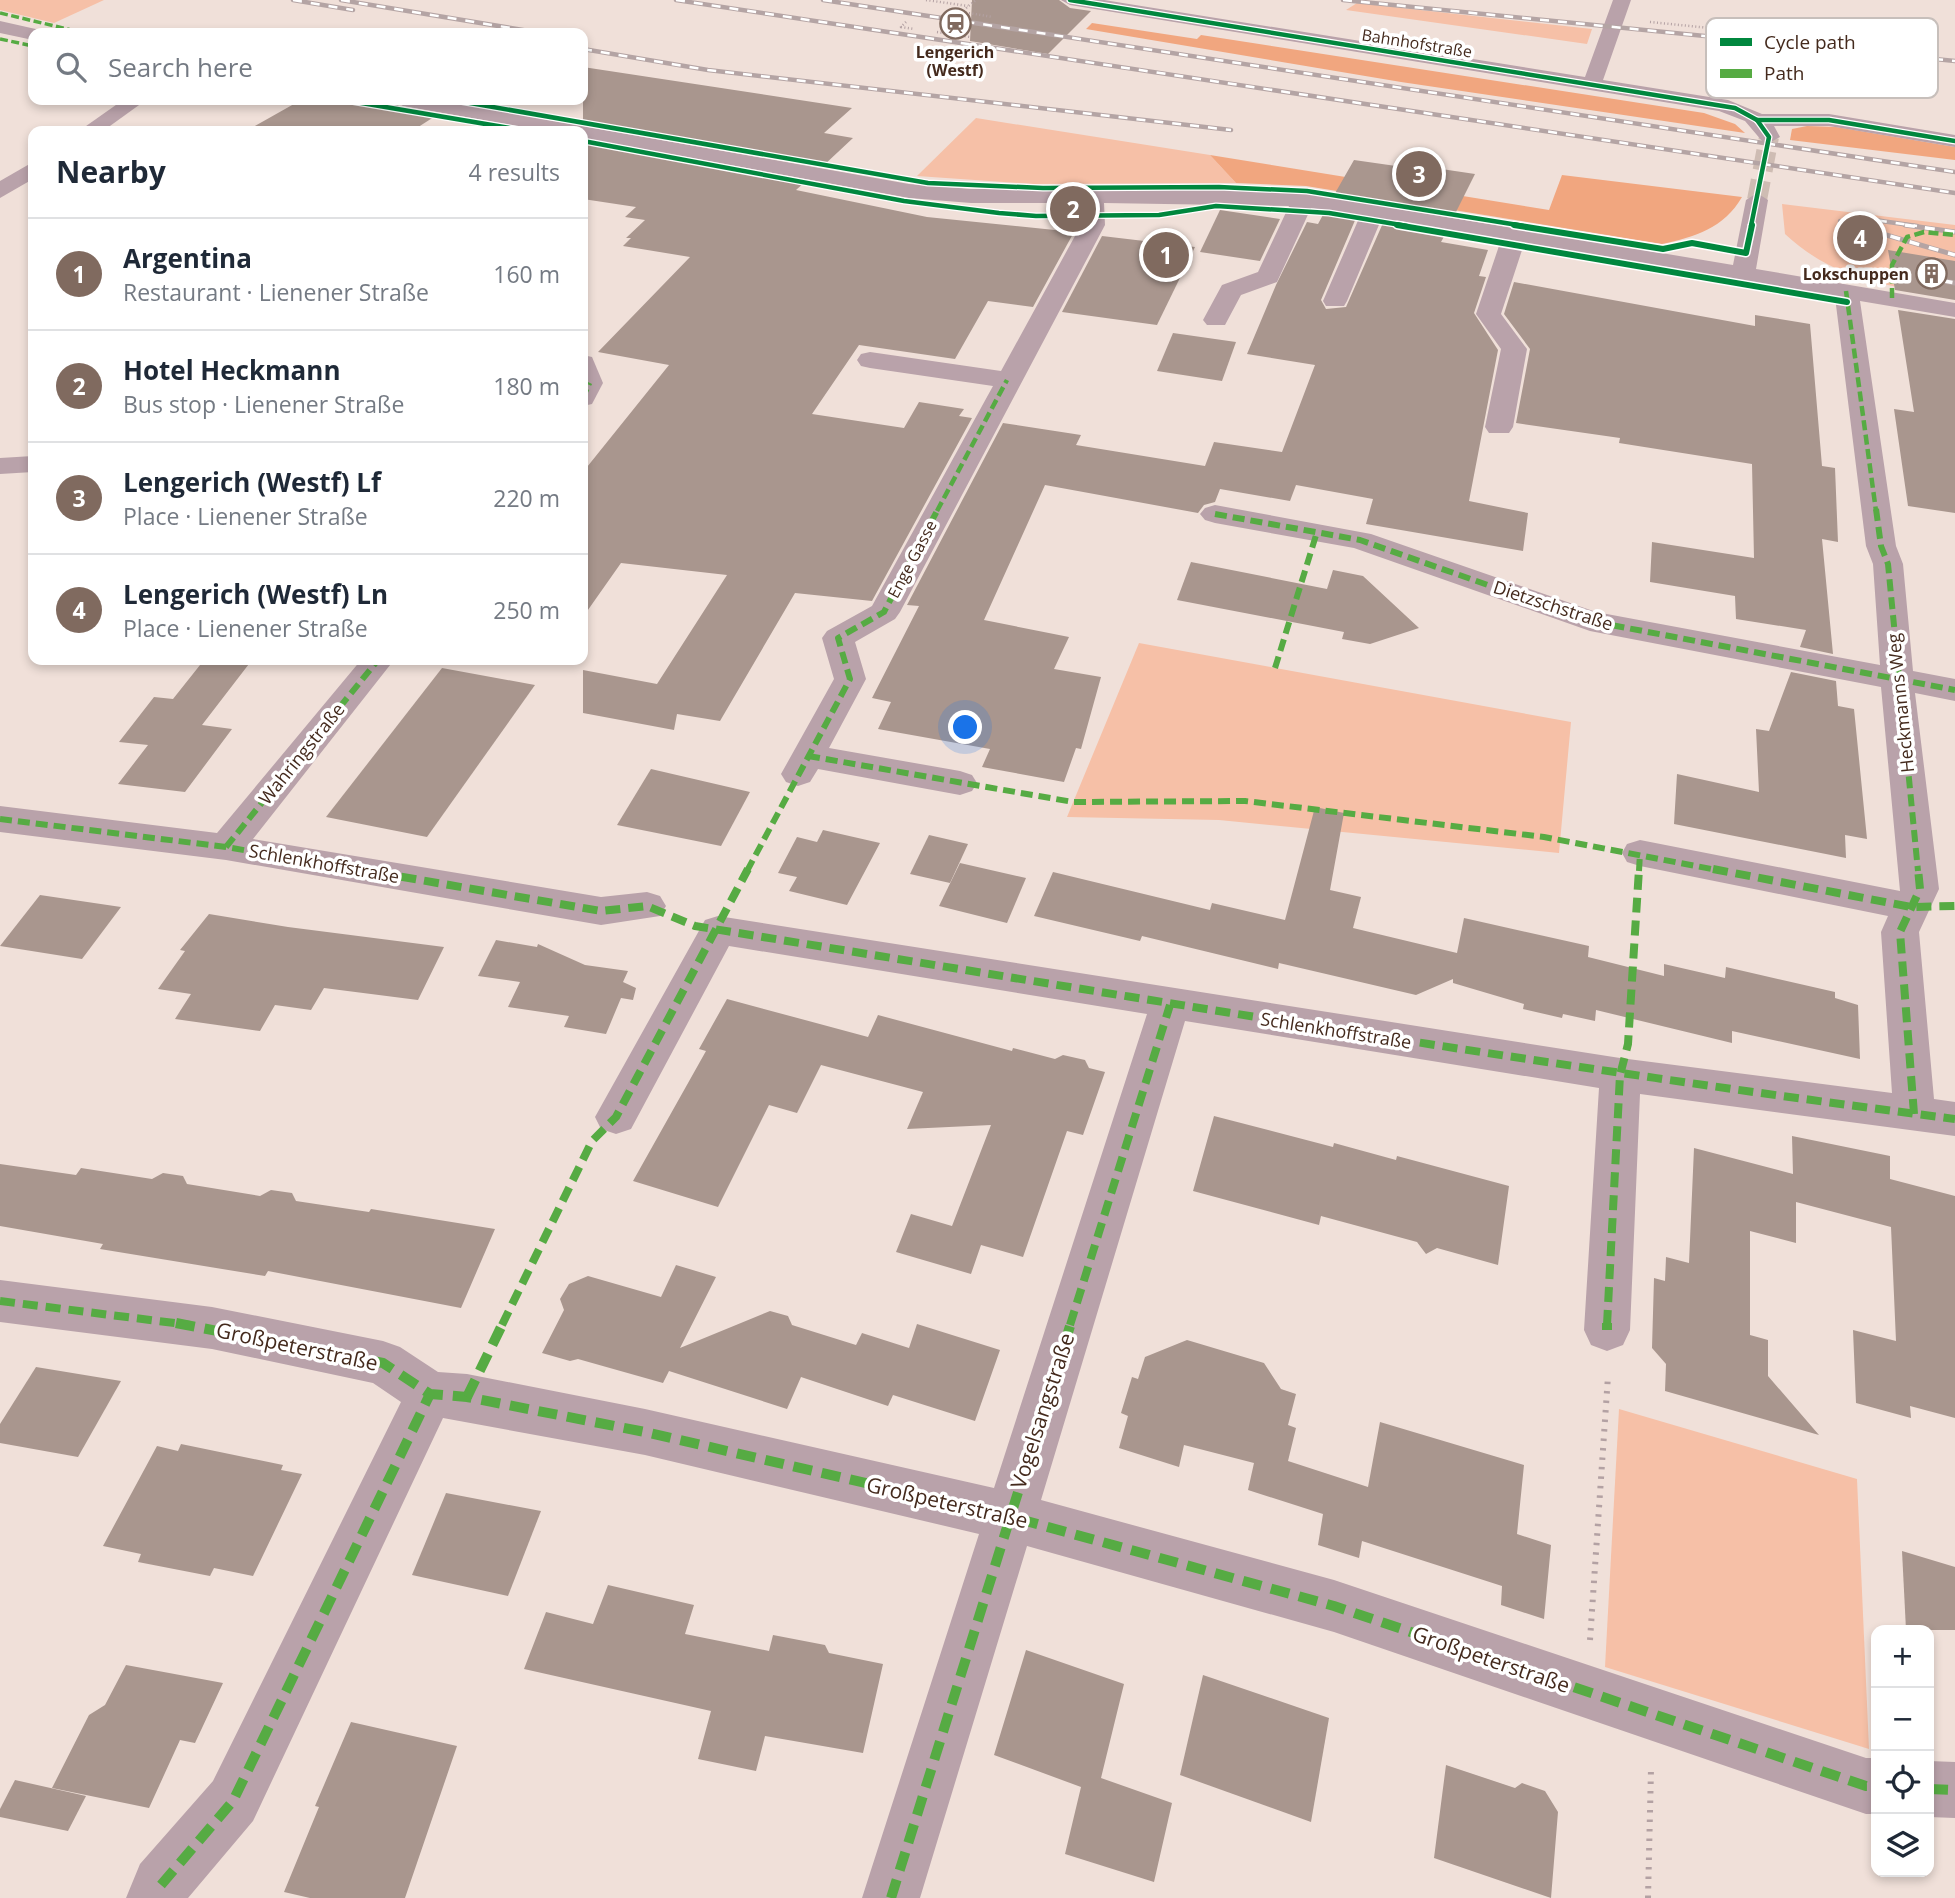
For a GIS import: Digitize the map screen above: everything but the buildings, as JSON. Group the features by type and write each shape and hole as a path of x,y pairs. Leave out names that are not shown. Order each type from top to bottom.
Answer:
{"street":[{"name":"Bahnhofstraße","path":"1070,0 1735,107 1763,128 1829,120 1955,141"},
{"path":"1592,84 1618,9"},
{"path":"0,27 28,33"},
{"path":"97,126 128,105"},
{"path":"431,105 548,126"},
{"path":"458,126 475,113"},
{"path":"588,133 909,191 971,196 1227,195 1303,200 1955,310"},
{"path":"0,191 28,172"},
{"name":"Enge Gasse","path":"960,783 803,765 850,679 838,638 884,612 1093,225 1093,197"},
{"path":"1216,320 1231,290 1268,278 1303,200"},
{"path":"1743,273 1757,200"},
{"path":"1335,301 1374,210"},
{"path":"1499,427 1514,349 1488,314 1515,235"},
{"name":"Heckmanns Weg","path":"1846,291 1870,450 1881,546 1888,564 1897,678 1920,889 1899,932 1914,1114"},
{"path":"870,360 1007,380"},
{"path":"0,466 28,464"},
{"name":"Dietzschstraße","path":"1215,514 1360,540 1590,621 1955,690"},
{"name":"Wahringstraße","path":"226,847 374,665"},
{"name":"Schlenkhoffstraße","path":"0,819 226,847 601,911 647,906"},
{"path":"1640,853 1911,907"},
{"name":"Schlenkhoffstraße","path":"615,1117 718,930 1170,1005 1620,1075 1955,1119"},
{"name":"Vogelsangstraße","path":"891,1898 1170,1005"},
{"path":"1607,1330 1620,1075"},
{"name":"Großpeterstraße","path":"0,1301 212,1328 383,1363 430,1394 467,1397 645,1432 1009,1516 1334,1606 1871,1786"},
{"path":"158,1891 233,1801 430,1394"},
{"path":"1934,1789 1955,1790"}],"path":[{"path":"926,0 967,7 976,0"},
{"path":"1618,9 1677,24 1706,27"},
{"path":"962,12 993,17"},
{"path":"1677,19 1677,24"},
{"path":"906,22 901,27 914,29"},
{"path":"937,32 970,37"},
{"path":"1587,1692 1609,1355 1607,1330"},
{"path":"1648,1898 1652,1714"}],"shaded area":[{"path":"0,0 104,0 54,23 0,10"},
{"path":"1357,3 1592,29 1587,44 1346,10"},
{"path":"1092,23 1197,39 1201,35 1704,113 1735,124 1745,133 1401,82 1086,29"},
{"path":"976,118 1210,155 1236,183 1034,184 917,176"},
{"path":"1807,126 1836,127 1955,147 1955,160 1790,140 1792,129"},
{"path":"1210,155 1549,210 1562,175 1742,197 1735,208 1717,224 1686,238 1662,244 1306,186 1236,183"},
{"path":"1782,204 1955,225 1955,297 1864,279 1824,262 1785,234"},
{"path":"1139,643 1571,722 1559,853 1219,820 1067,817"},
{"path":"1619,1409 1857,1479 1869,1749 1605,1667"}],"tunnel":[{"path":"1757,200 1769,137"}],"railway":[{"path":"293,0 353,10"},
{"path":"341,0 511,28"},
{"path":"676,0 1955,193"},
{"path":"823,0 1955,172"},
{"path":"1343,0 1706,36"},
{"path":"588,50 708,70 1231,130"},
{"path":"1938,59 1955,61"},
{"path":"1860,218 1917,226"},
{"path":"1840,221 1858,226"},
{"path":"1852,225 1955,255"},
{"path":"1905,225 1955,232"},
{"path":"1923,277 1955,283"}],"marked path":[{"path":"0,13 63,28"},
{"path":"0,39 28,45"},
{"path":"1892,298 1892,265 1907,237 1924,232 1955,235"},
{"path":"1846,291 1881,546 1888,564 1897,678 1920,889 1900,932 1914,1114"},
{"path":"467,1397 592,1141 616,1117 850,679 838,638 884,612 1007,380"},
{"path":"588,387 590,383"},
{"path":"1215,514 1360,540 1590,621 1955,690"},
{"path":"1275,668 1317,532"},
{"path":"226,847 374,665"},
{"path":"808,756 1073,802 1245,801 1544,837 1911,907 1955,906"},
{"path":"0,819 226,847 601,911 647,906 695,926 1167,1003 1639,1077 1955,1119"},
{"path":"1607,1330 1620,1075 1628,1044 1640,853"},
{"path":"891,1898 1170,1005"},
{"path":"0,1301 212,1328 383,1363 430,1394 467,1397 645,1432 1008,1516 1334,1606 1871,1786"},
{"path":"161,1885 233,1801 430,1394"},
{"path":"1934,1789 1955,1790"}],"cycle path":[{"path":"482,105 928,183 1043,188 1219,187 1307,191 1663,249 1692,243 1746,253 1769,137 1757,120 1735,108 1070,0"},
{"path":"374,105 497,126"},
{"path":"1757,120 1829,120 1955,141"},
{"path":"588,142 904,201 999,213 1036,216 1159,215 1216,206 1329,213 1847,302"}],"place":[{"name":"Lengerich (Westf)","path":"955,23"},
{"name":"Lengerich (Westf) Lf","path":"1419,174"},
{"name":"Hotel Heckmann","path":"1073,209"},
{"name":"Lengerich (Westf) Ln","path":"1860,238"},
{"name":"Argentina","path":"1166,255"},
{"name":"Lokschuppen","path":"1932,274"}]}
